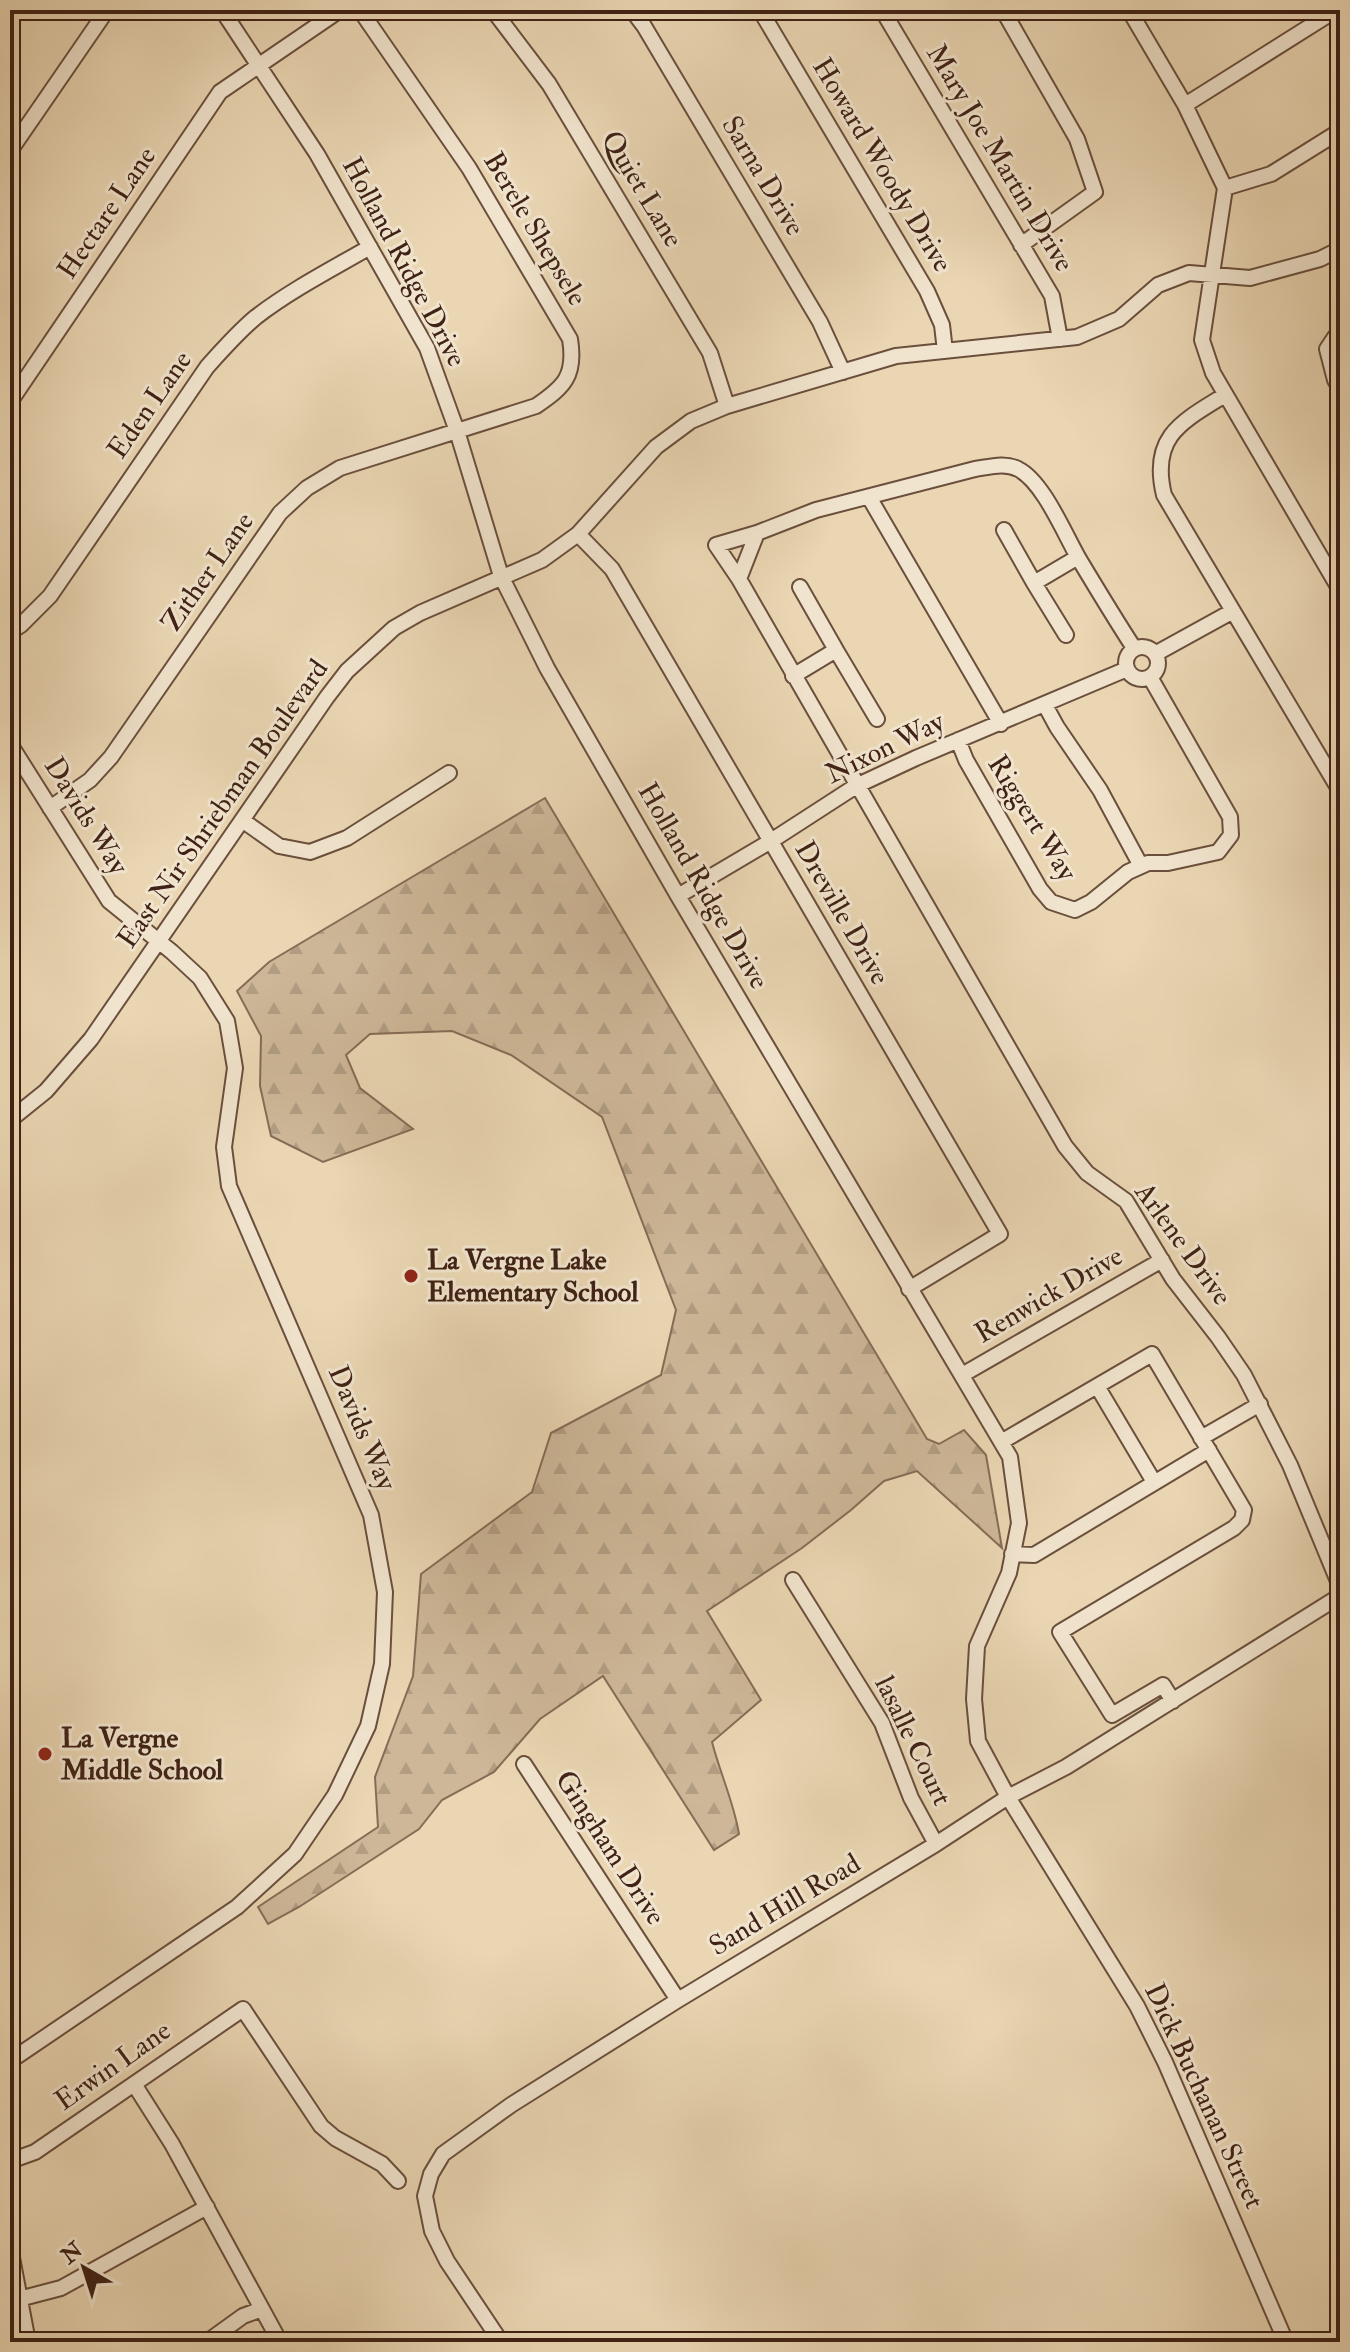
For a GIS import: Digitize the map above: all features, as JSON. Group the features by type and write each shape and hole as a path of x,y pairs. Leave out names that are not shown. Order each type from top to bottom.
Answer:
{"street":[{"path":"10,151 107,10"},
{"name":"Holland Ridge Drive","path":"222,10 317,154 427,348 457,431 501,576 547,668 678,896 1010,1457 1019,1523 1009,1573 977,1646 974,1699 978,1741 1008,1797"},
{"name":"Hectare Lane","path":"10,402 220,92 340,10"},
{"name":"Berele Shepsele","path":"360,10 469,168 570,339 573,365 560,390 536,406 457,431"},
{"name":"Quiet Lane","path":"493,10 549,84 710,353 727,406"},
{"name":"Sarna Drive","path":"632,10 820,322 843,372"},
{"name":"Howard Woody Drive","path":"760,10 927,291 942,325 945,351"},
{"name":"Mary Joe Martin Drive","path":"882,10 1052,296 1060,339"},
{"path":"1003,10 1077,139 1095,192 1021,245"},
{"path":"1185,105 1336,10"},
{"path":"1134,12 1185,105 1225,188 1202,340 1213,373 1340,590"},
{"path":"1225,188 1271,174 1340,131"},
{"name":"Eden Lane","path":"10,632 50,596 207,367 231,340 271,307 370,247"},
{"name":"East Nir Shriebman Boulevard","path":"10,1120 46,1091 77,1057 347,671 394,628 420,613 542,560 578,534 656,447 691,421 727,406 896,356 1077,337 1119,319 1158,285 1189,273 1250,278 1320,259 1340,249"},
{"path":"1340,334 1327,349 1340,388"},
{"path":"1225,395 1189,417 1172,433 1163,450 1159,474 1164,495 1340,791"},
{"name":"Zither Lane","path":"50,808 90,780 111,757 289,504 307,488 340,468 457,431"},
{"path":"739,579 757,533 816,510 975,469 1001,465 1016,467 1028,476 1049,505 1134,648"},
{"path":"869,497 1001,724"},
{"path":"1004,530 1066,635"},
{"name":"Arlene Drive","path":"757,533 716,545 739,579 1065,1146 1087,1173 1126,1201 1173,1279 1218,1337 1260,1404 1296,1479 1340,1586"},
{"name":"Dreville Drive","path":"578,534 612,569 1000,1234 909,1289"},
{"path":"1034,583 1078,557"},
{"path":"800,587 877,719"},
{"path":"1155,654 1233,611"},
{"path":"1145,647 1155,654 1158,667 1150,677 1136,679 1127,669 1127,656 1134,648 1145,647"},
{"path":"793,676 836,650"},
{"name":"Nixon Way","path":"678,896 856,786 1127,669"},
{"path":"1045,705 1100,790 1141,866 1218,852 1231,835 1230,817 1150,677"},
{"name":"Riggert Way","path":"958,740 966,760 1040,889 1051,902 1075,910 1141,866"},
{"name":"Davids Way","path":"10,744 109,901 200,978 227,1021 235,1068 224,1147 229,1186 371,1515 385,1592 382,1664 368,1726 335,1795 295,1854 237,1907 10,2061"},
{"path":"242,820 279,846 310,852 347,838 449,773"},
{"name":"Renwick Drive","path":"962,1375 1162,1260"},
{"path":"1001,1442 1152,1354 1244,1510 1242,1520 1234,1528 1060,1632 1112,1715 1163,1685 1173,1701"},
{"path":"1097,1386 1154,1482"},
{"path":"1012,1554 1034,1555 1154,1482 1260,1404"},
{"name":"lasalle Court","path":"793,1580 882,1723 911,1798 936,1844"},
{"name":"Sand Hill Road","path":"501,2342 447,2261 432,2231 425,2196 431,2174 443,2154 499,2113 678,2000 1008,1797 1066,1767 1340,1596"},
{"name":"Gingham Drive","path":"524,1764 678,2000"},
{"name":"Dick Buchanan Street","path":"1008,1797 1137,2006 1165,2062 1286,2342"},
{"name":"Erwin Lane","path":"10,2161 35,2152 243,2009 321,2126 335,2138 382,2164 398,2181"},
{"path":"134,2084 172,2144 280,2342"},
{"path":"19,2299 61,2288 207,2207"},
{"path":"10,2247 26,2341"},
{"path":"207,2342 243,2316 262,2309"}],"green space":[{"path":"545,798 927,1439 939,1444 964,1430 986,1455 1002,1548 917,1471 884,1481 802,1548 707,1611 761,1700 712,1742 739,1834 714,1850 603,1676 540,1719 494,1772 442,1800 419,1829 268,1924 258,1907 378,1827 375,1777 413,1676 421,1574 532,1492 551,1433 661,1375 676,1310 602,1117 511,1055 452,1031 370,1034 346,1055 360,1088 413,1129 323,1162 271,1136 260,1086 261,1036 237,991 269,962"}],"place":[{"name":"La Vergne Lake Elementary School","path":"411,1276"},
{"name":"La Vergne Middle School","path":"45,1754"}]}
